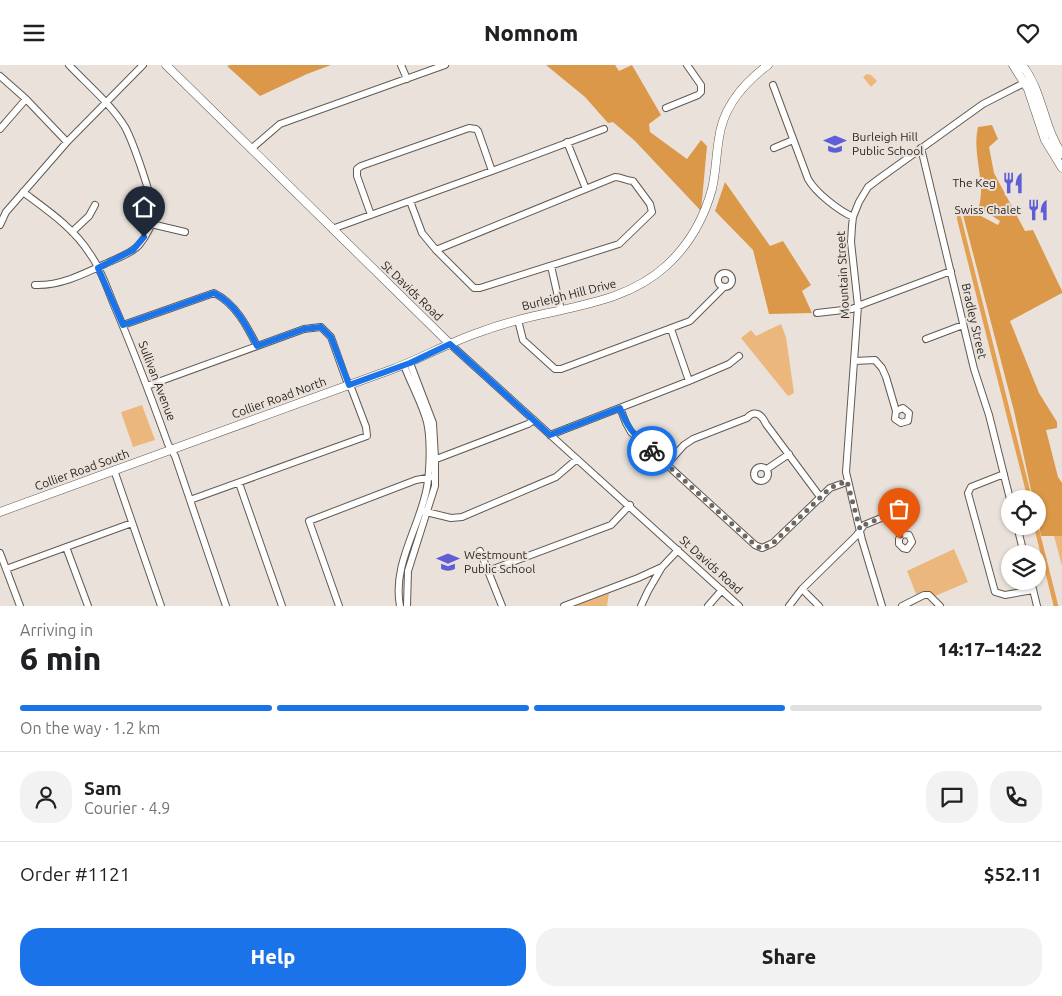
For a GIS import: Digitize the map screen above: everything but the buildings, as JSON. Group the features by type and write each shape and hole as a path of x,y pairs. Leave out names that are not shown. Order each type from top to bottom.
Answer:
{"main road":[{"name":"St Davids Road","path":"166,65 450,344"},
{"name":"Burleigh Hill Drive","path":"450,344 478,332 518,320 603,301 635,288 666,266 690,237 706,205 715,170 719,135 726,112 741,90 756,74 768,65"},
{"path":"1013,65 1039,94 1052,136 1062,154"},
{"path":"1022,65 1045,140 1062,168"},
{"name":"Collier Road North","path":"171,449 407,364 450,344"},
{"name":"Collier Road South","path":"0,512 171,449"}],"street":[{"path":"35,285 49,286 98,268 133,250 139,245 152,224 153,213 150,196 130,137 106,103 69,65"},
{"path":"0,225 6,212 67,142 143,65"},
{"path":"401,65 407,79"},
{"path":"251,149 280,124 446,65"},
{"path":"666,107 698,95 701,92 701,85 687,65"},
{"path":"0,76 26,99 67,142"},
{"name":"Mountain Street","path":"882,606 847,481 846,461 858,306 851,242 853,217 868,187 983,104 1028,81"},
{"path":"773,85 812,186 844,213 853,217"},
{"path":"0,129 26,99"},
{"path":"371,215 357,176 357,169 361,166 470,128 478,131 492,171"},
{"path":"332,229 604,129"},
{"path":"774,148 793,140"},
{"path":"567,143 586,189"},
{"name":"Bradley Street","path":"921,148 974,369 989,415 1008,490"},
{"path":"410,201 422,233 436,250 474,288 480,288 619,244 652,212 650,204 633,181 627,181 622,177 615,177 436,250"},
{"name":"Sullivan Avenue","path":"23,192 50,212 72,232 90,253 98,268 123,325 171,449 226,606"},
{"path":"72,232 89,216 95,205"},
{"path":"152,224 185,232"},
{"path":"551,266 561,310"},
{"path":"817,313 852,309 951,271"},
{"path":"518,320 523,340 555,369 561,369 692,320 724,287"},
{"path":"123,325 214,293 220,295 244,320 257,346"},
{"path":"926,339 964,325"},
{"path":"147,386 304,329 321,327 331,337 366,427 367,436 190,500"},
{"path":"670,329 689,381"},
{"name":"St Davids Road","path":"450,344 630,505 739,606"},
{"path":"550,435 689,381 730,363 739,356"},
{"path":"854,361 875,360 882,367 896,411"},
{"path":"404,605 408,571 427,489 432,477 432,459 426,420 407,364"},
{"path":"620,408 631,432 755,545 762,549 773,543 830,488 847,481"},
{"path":"666,464 684,445 693,439 747,418 750,414 757,413 763,416 766,424 821,498"},
{"path":"432,459 528,424 534,420"},
{"path":"767,469 789,455"},
{"path":"423,511 450,518 462,517 556,477 577,459"},
{"path":"114,471 162,606"},
{"path":"1004,474 971,487 968,493 995,592 1005,595 1033,591 1037,606"},
{"path":"340,606 309,521 416,480 432,477"},
{"path":"239,483 282,606"},
{"path":"488,571 611,525 630,505"},
{"path":"789,606 802,589 856,536 864,525 891,514 897,517 902,534"},
{"path":"6,569 132,523"},
{"path":"66,547 88,606"},
{"path":"641,606 662,567 678,550"},
{"path":"480,551 502,606"},
{"path":"0,553 20,606"},
{"path":"564,606 662,567"},
{"path":"638,577 648,591"},
{"path":"802,589 819,606"},
{"path":"708,606 722,590"},
{"path":"902,606 924,595 929,595 940,606"}],"shaded area":[{"path":"331,65 260,96 227,66"},
{"path":"546,65 615,65 619,71 632,65 661,115 649,124 650,132 687,159 701,140 707,146 701,211 635,141 613,122 608,123 585,97"},
{"path":"867,74 877,81 871,87 863,77"},
{"path":"992,125 998,139 989,147 994,173 1025,231 1033,230 1062,291 1062,293 1010,321 1039,393 1057,422 1057,428 1046,430 1058,477 1062,483 1062,536 1041,536 1046,535 1046,490 1031,490 1014,411 963,215 981,216 998,225 1000,221 979,207 981,191 977,151 978,127"},
{"path":"725,182 770,246 783,241 811,285 802,291 812,313 769,314 753,250 715,211"},
{"path":"781,324 786,337 794,393 788,396 741,338 751,330 756,336"},
{"path":"142,405 155,440 133,447 121,412"},
{"path":"1054,536 1062,536 1062,566"},
{"path":"954,549 968,582 935,596 925,591 916,594 907,571"},
{"path":"609,593 607,606 574,606"}],"waterway":[{"path":"959,218 1028,490"},
{"path":"1038,535 1056,606"}],"way so far":[{"path":"652,451 755,545 762,549 773,543 830,488 847,481 860,529 864,525 891,514 897,517 902,534 899,539"}],"place":[{"name":"Burleigh Hill Public School","path":"835,144"},
{"name":"The Keg","path":"1013,183"},
{"name":"Swiss Chalet","path":"1038,210"},
{"name":"Westmount Public School","path":"448,562"}],"route":[{"path":"144,237 133,250 98,268 123,325 214,293 220,295 244,320 257,346 304,329 321,327 331,337 349,385 410,363 450,344 550,435 556,431 620,408 631,432 652,451"}]}
